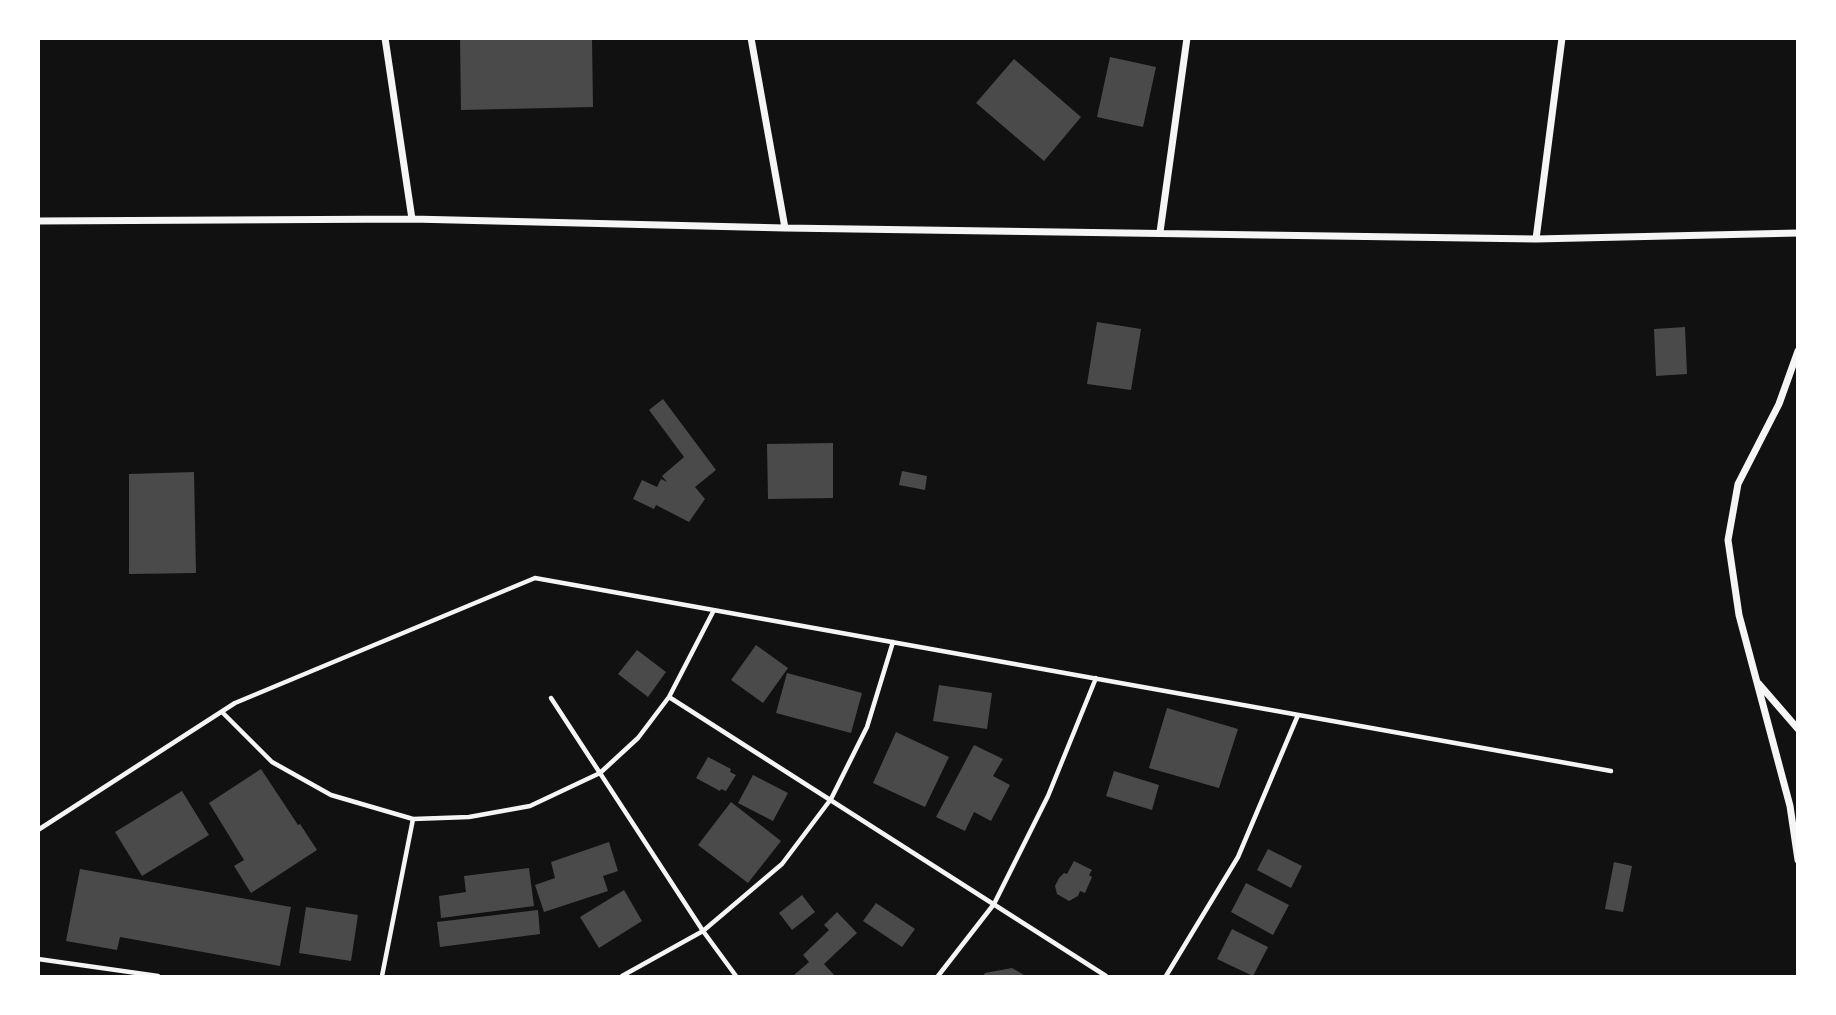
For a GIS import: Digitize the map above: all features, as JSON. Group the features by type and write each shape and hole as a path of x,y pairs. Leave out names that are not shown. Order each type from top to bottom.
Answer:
{"street":[{"path":"384,38 412,219"},
{"path":"751,38 785,228"},
{"path":"1160,232 1187,38"},
{"path":"1536,239 1562,38"},
{"path":"38,221 412,219 785,228 1536,239 1797,233"},
{"path":"1797,351 1779,404 1738,484 1728,540 1739,615 1790,806 1797,860"},
{"path":"1756,681 1797,729"}],"path":[{"path":"38,830 236,703 535,578 1611,771"},
{"path":"222,712 272,762 331,795 412,819 469,817 530,806 600,773 638,738 669,697 714,610"},
{"path":"622,976 703,931 782,864 831,799 867,727 893,642"},
{"path":"938,976 994,904 1048,796 1096,678"},
{"path":"669,697 1107,976"},
{"path":"551,698 703,931 736,976"},
{"path":"1166,976 1238,857 1298,715"},
{"path":"382,976 412,819"},
{"path":"38,959 158,976"}],"building":[{"path":"460,38 592,38 593,107 461,110"},
{"path":"1110,57 1156,67 1143,127 1097,117"},
{"path":"1014,59 1081,117 1044,161 976,103"},
{"path":"1097,322 1141,329 1131,390 1087,384"},
{"path":"1685,327 1687,374 1656,376 1654,329"},
{"path":"663,399 716,470 695,487 705,499 689,522 656,505 654,509 633,499 642,480 657,487 661,479 667,482 662,476 684,457 649,410"},
{"path":"833,443 833,498 768,499 767,444"},
{"path":"902,471 927,476 925,490 899,485"},
{"path":"194,472 196,573 129,574 129,474"},
{"path":"756,645 788,668 763,703 731,680"},
{"path":"637,650 666,672 648,697 618,674"},
{"path":"787,673 862,693 851,733 776,713"},
{"path":"939,685 992,693 987,729 933,721"},
{"path":"1167,708 1238,729 1219,788 1149,768"},
{"path":"896,732 949,757 925,807 873,783"},
{"path":"974,745 1003,759 993,776 1010,785 991,821 974,812 965,831 936,817"},
{"path":"708,757 731,769 730,772 736,775 726,791 720,791 696,778"},
{"path":"261,769 317,850 251,893 234,866 244,860 209,803"},
{"path":"1114,771 1159,785 1152,810 1106,796"},
{"path":"753,775 788,793 773,821 738,803"},
{"path":"182,791 209,835 142,876 115,832"},
{"path":"731,802 781,841 748,883 698,845"},
{"path":"609,842 618,871 603,876 608,891 544,912 535,885 555,878 551,862"},
{"path":"1268,849 1302,866 1291,888 1257,870"},
{"path":"1074,861 1092,870 1089,875 1092,877 1085,893 1080,891 1078,896 1069,901 1057,894 1055,886 1064,873 1067,874"},
{"path":"1614,862 1632,866 1623,912 1605,909"},
{"path":"529,868 534,906 441,918 439,896 466,892 464,876"},
{"path":"80,869 291,907 280,966 120,937 117,950 66,941"},
{"path":"1246,883 1289,905 1273,935 1231,912"},
{"path":"624,890 642,921 599,948 580,917"},
{"path":"802,895 815,912 792,930 779,913"},
{"path":"876,903 915,929 902,947 863,921"},
{"path":"306,907 358,915 351,961 299,953"},
{"path":"538,910 540,934 440,947 437,922"},
{"path":"837,912 857,933 824,964 835,976 793,976 809,962 803,955 829,930 824,925"},
{"path":"1232,929 1268,947 1253,976 1217,959"},
{"path":"1012,968 1026,976 983,976 985,973"}]}
